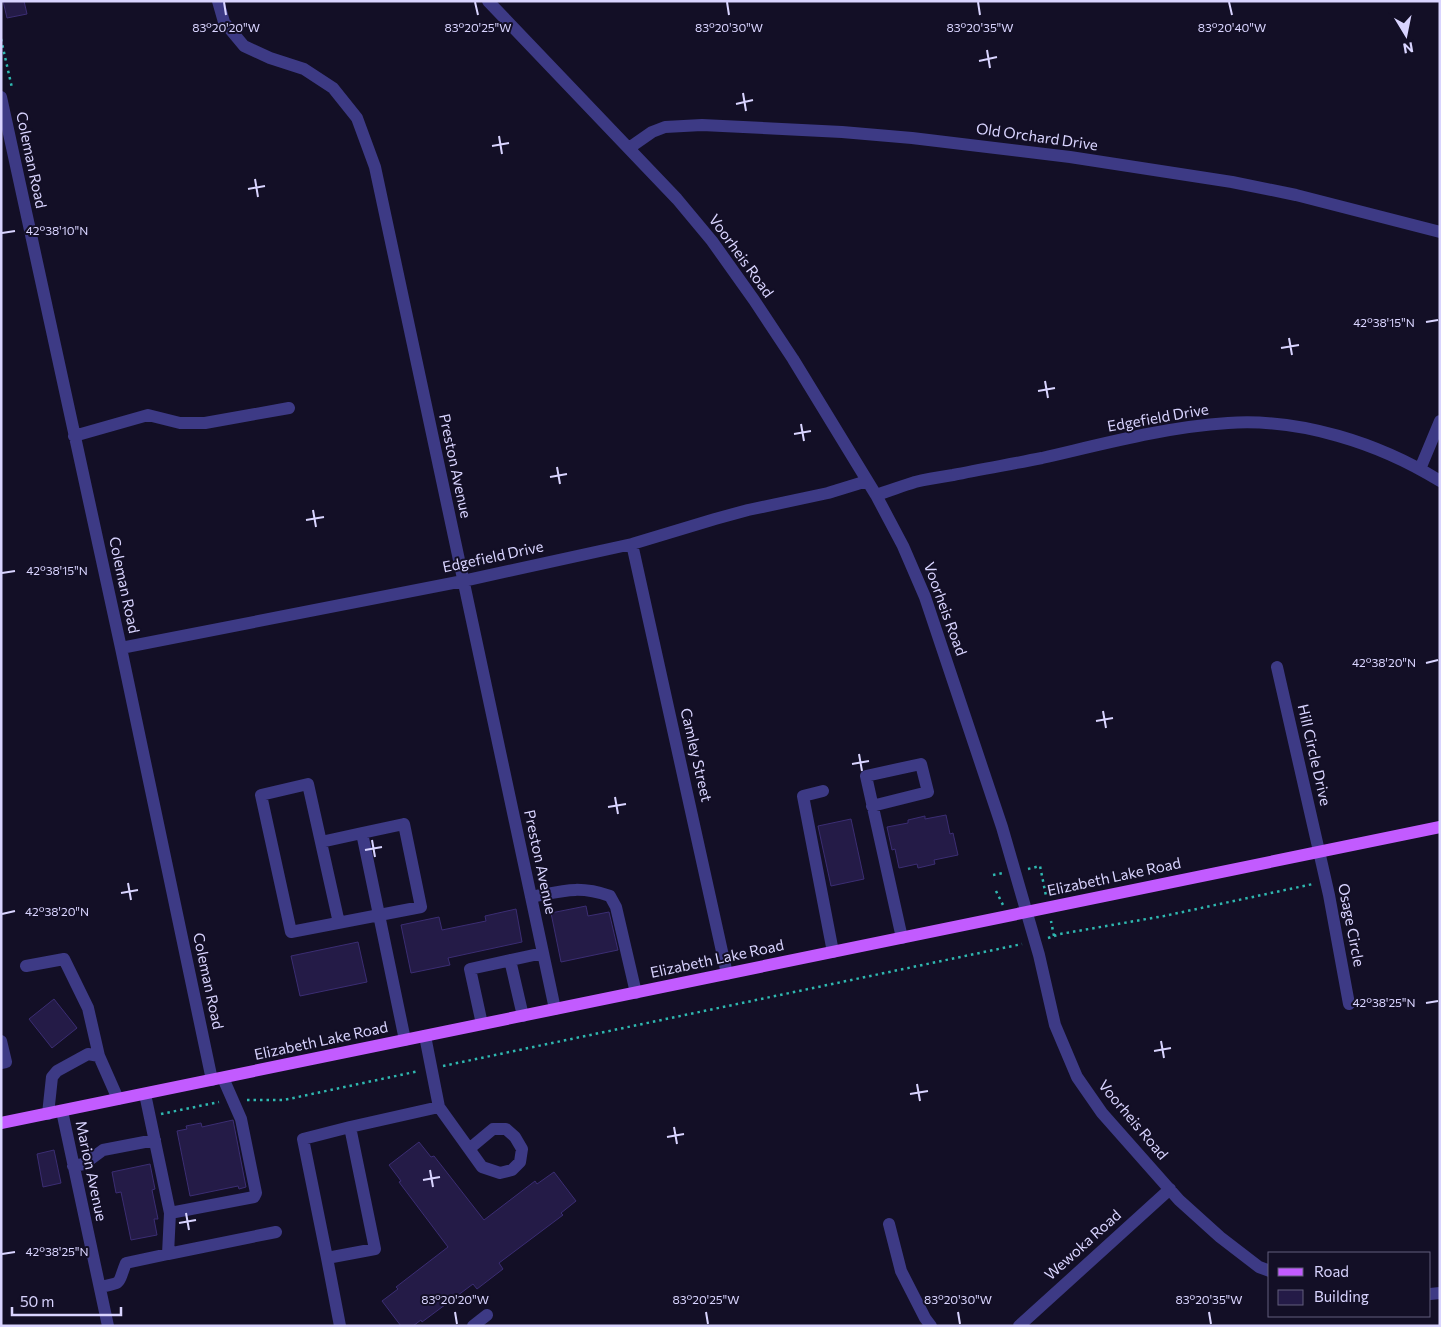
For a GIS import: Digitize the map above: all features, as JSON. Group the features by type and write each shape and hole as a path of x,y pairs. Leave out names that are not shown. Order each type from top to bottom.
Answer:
{"main road":[{"name":"Elizabeth Lake Road","path":"1,1123 1440,827"}],"street":[{"name":"Preston Avenue","path":"218,1 224,22 244,46 270,58 304,69 334,88 357,118 375,167 555,1009"},
{"name":"Voorheis Road","path":"488,1 677,199 712,241 793,359 876,495 903,546 926,596 987,779 1027,912 1055,1026 1077,1077 1102,1113 1170,1189 1220,1237 1259,1267 1268,1270"},
{"name":"Coleman Road","path":"1,97 74,436 218,1079 233,1101 241,1118 256,1193 254,1197 170,1213"},
{"name":"Old Orchard Drive","path":"629,148 652,132 666,127 702,125 842,132 922,139 1070,156 1232,182 1296,195 1440,232"},
{"path":"74,436 148,415 180,423 205,423 289,408"},
{"path":"1420,469 1440,421"},
{"name":"Edgefield Drive","path":"876,495 917,482 1147,434 1230,422 1276,424 1337,435 1372,447 1420,469 1440,481"},
{"name":"Edgefield Drive","path":"121,648 463,581 632,544 732,514 828,493 867,481"},
{"name":"Camley Street","path":"632,544 727,974"},
{"name":"Hill Circle Drive","path":"1277,667 1320,851"},
{"path":"872,806 928,792 921,764 866,776 872,806 902,938"},
{"path":"321,842 404,824 421,907 339,924 291,932 261,795 308,784 339,924"},
{"path":"823,791 803,796 833,952"},
{"path":"362,833 405,1040"},
{"name":"Osage Circle","path":"1320,851 1349,1004"},
{"path":"531,898 571,889 590,890 610,896 616,906 636,993"},
{"path":"482,1024 470,969 543,953"},
{"path":"26,966 64,959 88,1008 99,1056 118,1099"},
{"path":"510,960 523,1016"},
{"path":"425,1036 439,1107 469,1149"},
{"path":"1,1041 6,1062 1,1063"},
{"path":"48,1114 52,1077 57,1071 88,1054 99,1056"},
{"path":"145,1094 170,1213 168,1254"},
{"path":"340,1326 303,1139 439,1107"},
{"name":"Marion Avenue","path":"62,1111 108,1326"},
{"path":"327,1258 376,1249 350,1128"},
{"path":"74,1166 84,1164 103,1150 155,1140"},
{"name":"Wewoka Road","path":"1019,1326 1170,1189"},
{"path":"889,1224 901,1272 931,1326"},
{"path":"100,1287 121,1281 126,1263 276,1232"},
{"path":"474,1326 487,1316"}],"path":[{"path":"1,38 13,95 1,97"},
{"path":"1054,936 1250,898 1326,880"},
{"path":"150,1117 218,1102 256,1099 284,1100 1022,944"}],"building":[{"path":"3,1 24,1 27,14 7,18"},
{"path":"946,815 950,834 953,833 958,855 934,860 935,864 918,868 917,864 899,868 895,849 892,850 887,827 908,823 908,820 925,816 925,819"},
{"path":"851,819 864,879 831,886 818,826"},
{"path":"586,906 588,916 609,912 618,950 561,962 551,913"},
{"path":"516,909 522,942 448,958 450,965 411,973 401,925 439,917 442,930 486,921 485,916"},
{"path":"358,942 367,982 300,996 291,956"},
{"path":"54,999 77,1028 52,1048 29,1019"},
{"path":"233,1120 246,1187 239,1189 238,1186 190,1196 177,1131 187,1129 186,1126 201,1123 202,1127"},
{"path":"419,1142 431,1157 434,1156 484,1220 535,1181 537,1184 554,1172 576,1201 561,1213 563,1215 499,1263 503,1269 477,1289 473,1284 422,1322 421,1320 413,1326 401,1326 382,1301 398,1289 396,1287 448,1247 399,1182 401,1181 389,1165"},
{"path":"54,1150 61,1183 43,1187 37,1154"},
{"path":"150,1164 155,1189 152,1190 158,1219 154,1219 157,1235 131,1240 121,1192 116,1193 112,1172"}]}
